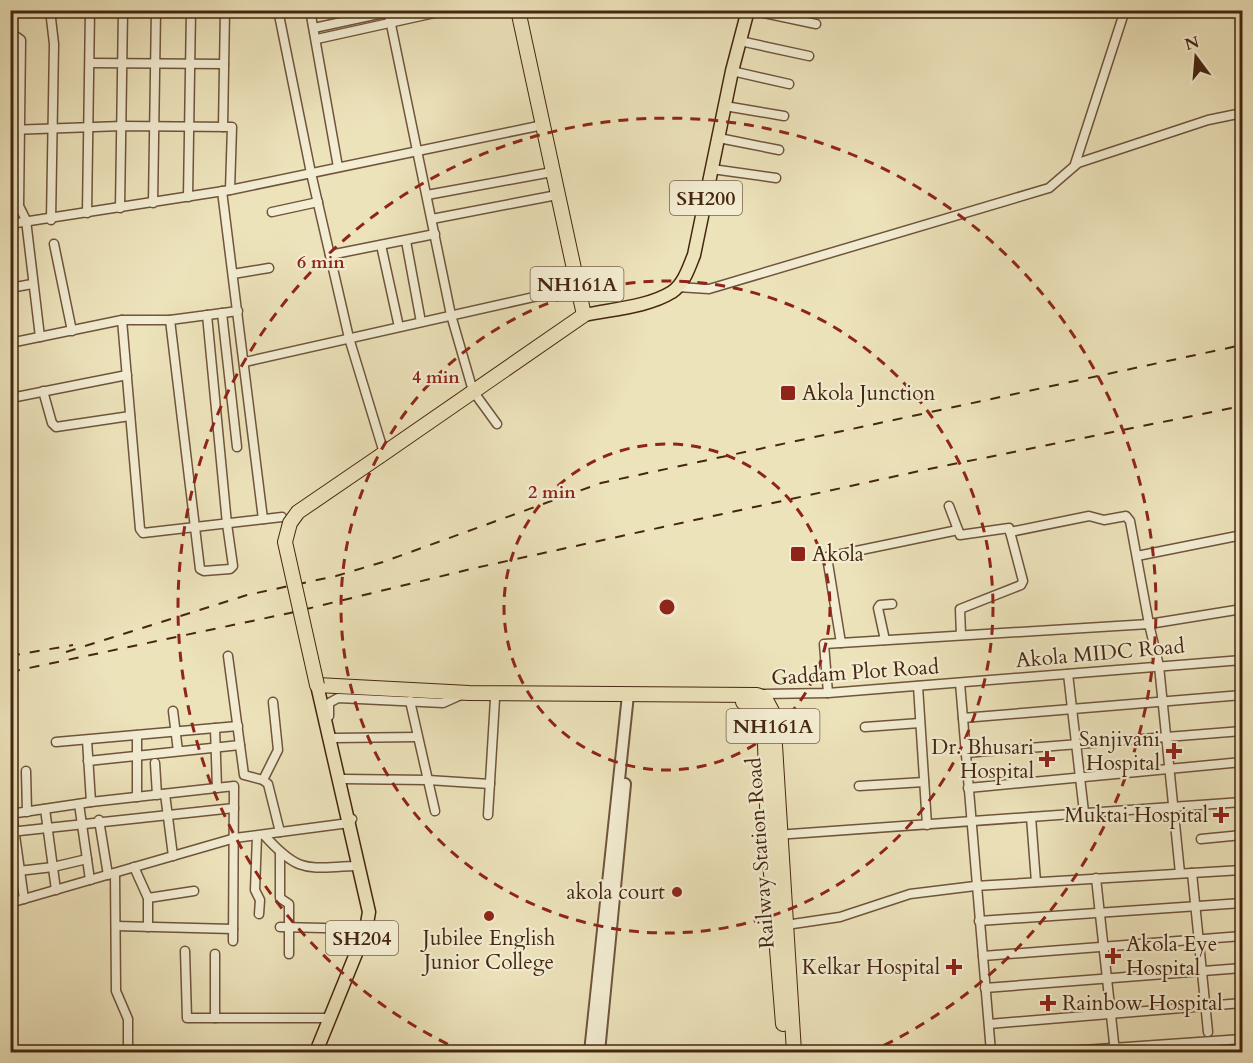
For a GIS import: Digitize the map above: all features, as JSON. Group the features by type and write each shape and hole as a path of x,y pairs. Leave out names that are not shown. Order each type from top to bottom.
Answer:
{"highway":[{"name":"NH161A","path":"518,10 584,315 298,512 286,532 285,542 317,685 449,693 760,701"},
{"name":"NH161A","path":"467,693 482,699 628,698"},
{"name":"Railway Station Road","path":"760,701 769,702 773,713 774,835 784,1053"},
{"name":"Railway Station Road","path":"774,835 786,925 794,1053"}],"main road":[{"name":"SH200","path":"677,287 694,255 732,71 749,10"},
{"path":"584,315 644,303 673,292 677,287"},
{"name":"SH204","path":"316,1053 366,929 369,912 317,685"}],"street":[{"path":"50,10 54,44 51,220"},
{"path":"87,213 90,10"},
{"path":"120,208 123,10"},
{"path":"153,203 156,10"},
{"path":"188,196 191,10"},
{"path":"223,127 225,10"},
{"path":"278,10 311,173 349,338 382,455"},
{"path":"310,10 338,167"},
{"path":"317,39 448,10"},
{"path":"749,10 816,24"},
{"path":"1075,164 1125,10"},
{"path":"314,28 388,11 451,315 472,391 497,424"},
{"path":"10,32 21,40 15,130 19,206 26,220 40,337"},
{"path":"740,41 809,56"},
{"path":"90,63 224,64"},
{"path":"732,71 789,84"},
{"path":"725,106 784,116"},
{"path":"677,287 710,289 1049,188 1075,164 1208,120 1242,112"},
{"path":"10,225 26,220 51,220 226,191 543,125"},
{"path":"15,130 88,126 231,127 226,191 233,274 263,519"},
{"path":"719,138 779,150"},
{"path":"712,170 776,178"},
{"path":"427,195 552,172"},
{"path":"432,219 557,195"},
{"path":"273,213 318,202"},
{"path":"330,255 435,234"},
{"path":"406,241 421,322"},
{"path":"54,244 72,331"},
{"path":"381,245 399,327"},
{"path":"233,274 269,268"},
{"path":"10,288 32,284"},
{"path":"245,362 578,287"},
{"path":"10,343 122,320 170,320 238,311"},
{"path":"222,313 237,447"},
{"path":"170,320 201,570 230,568 233,566 226,524 207,315"},
{"path":"122,320 141,532 146,534 282,517"},
{"path":"11,398 127,375"},
{"path":"43,391 52,423 56,427 130,416"},
{"path":"949,506 962,535 1007,527 1023,583 960,609 961,635"},
{"path":"1010,532 1089,516 1104,520 1126,516 1130,520 1159,666 1180,873"},
{"path":"841,643 826,557 958,530"},
{"path":"1137,556 1242,536"},
{"path":"885,640 878,608 880,605 892,604"},
{"path":"828,693 824,644 1149,624 1242,609"},
{"path":"228,656 245,777"},
{"name":"Akola MIDC Road","path":"960,682 1242,660"},
{"path":"1068,674 1084,812"},
{"path":"960,682 975,886 991,1053"},
{"name":"Gaddam Plot Road","path":"760,701 763,694 828,693 960,682"},
{"path":"918,686 927,825"},
{"path":"10,903 235,838 352,819 327,706 334,698 446,703 467,693"},
{"path":"963,718 1072,711 1242,695"},
{"path":"590,1053 596,1037 617,828 622,736 626,727 628,698"},
{"path":"488,815 495,699"},
{"path":"410,701 435,811"},
{"path":"263,780 278,750 273,702"},
{"path":"173,711 178,752"},
{"path":"865,727 920,723"},
{"path":"56,742 238,726"},
{"path":"215,728 217,788"},
{"path":"965,753 1242,730"},
{"path":"137,735 139,755 137,797"},
{"path":"334,738 417,737"},
{"path":"87,740 91,802"},
{"path":"88,761 240,745"},
{"path":"968,788 1242,762"},
{"path":"155,764 168,814 173,856"},
{"path":"26,771 27,812"},
{"path":"24,900 15,872 11,814 91,802 234,786 245,777 263,780 268,784 280,832"},
{"path":"344,779 428,780 490,784"},
{"path":"859,786 924,782"},
{"path":"233,941 234,786"},
{"path":"774,835 1242,802"},
{"path":"79,804 90,880"},
{"path":"13,832 99,820 234,808"},
{"path":"45,809 56,890"},
{"path":"1031,817 1036,882"},
{"path":"99,820 112,874 116,926 116,991 128,1019 128,1053"},
{"path":"261,835 302,867 359,866"},
{"path":"259,914 260,900 255,890 261,835"},
{"path":"1200,839 1242,835"},
{"path":"280,852 280,898 289,904 284,927 289,954"},
{"path":"15,872 53,867 87,859"},
{"path":"134,867 148,898 147,927"},
{"path":"786,925 840,917 909,894 975,886 1242,870"},
{"path":"1192,873 1208,1032"},
{"path":"1096,878 1115,1050"},
{"path":"148,898 194,891"},
{"path":"979,921 1242,903"},
{"path":"116,926 233,928"},
{"path":"284,927 366,929"},
{"path":"982,956 1242,936"},
{"path":"185,951 186,1017 331,1018"},
{"path":"215,954 215,1018"},
{"path":"985,988 1242,968"},
{"path":"989,1024 1242,1003"},
{"path":"10,1034 13,1053"},
{"path":"596,1037 599,1053"},
{"path":"1054,1053 1242,1039"}],"railway":[{"path":"66,652 247,595 336,576 383,562 601,483 1242,345"},
{"path":"10,672 290,613 475,568 924,470 1242,406"},
{"path":"10,656 73,645"}],"place":[{"name":"Akola Junction","path":"788,393"},
{"name":"Akola","path":"798,554"},
{"name":"Sanjivani Hospital","path":"1174,751"},
{"name":"Dr. Bhusari Hospital","path":"1047,759"},
{"name":"Muktai Hospital","path":"1221,815"},
{"name":"akola court","path":"677,892"},
{"name":"Jubilee English Junior College","path":"489,916"},
{"name":"Akola Eye Hospital","path":"1113,956"},
{"name":"Kelkar Hospital","path":"954,967"},
{"name":"Rainbow Hospital","path":"1048,1003"}]}
